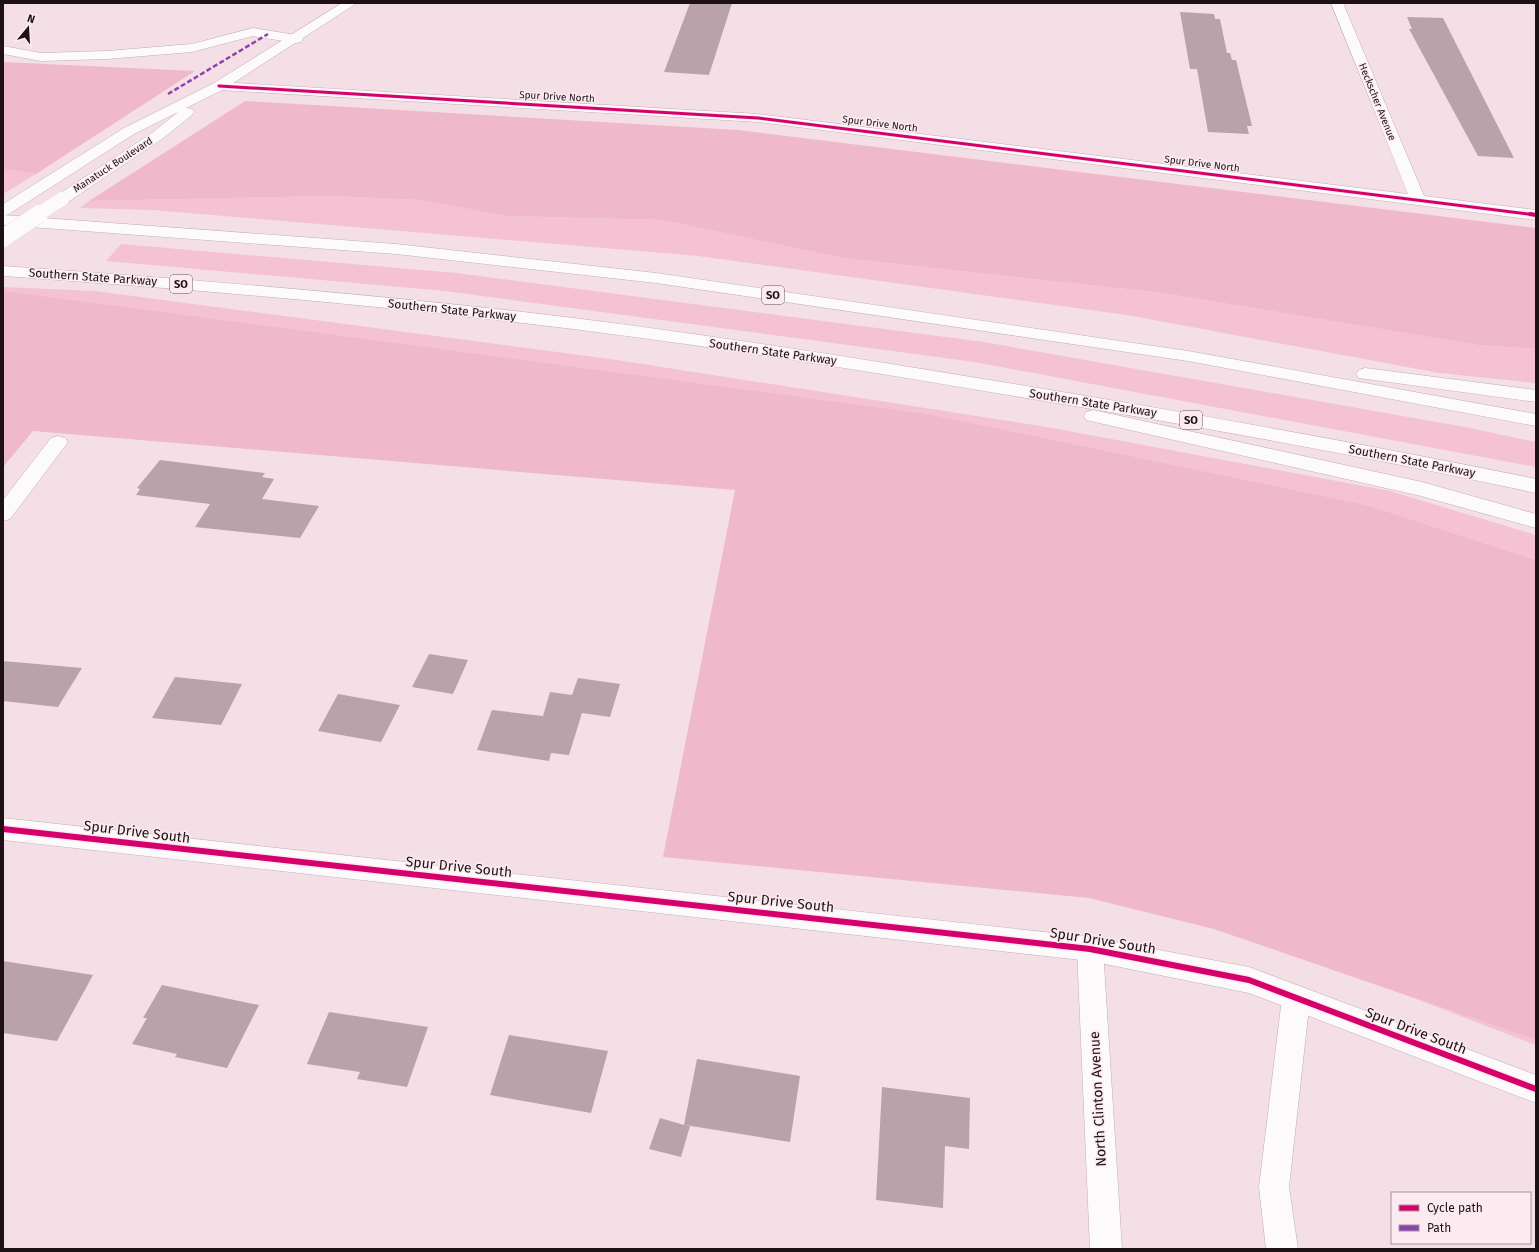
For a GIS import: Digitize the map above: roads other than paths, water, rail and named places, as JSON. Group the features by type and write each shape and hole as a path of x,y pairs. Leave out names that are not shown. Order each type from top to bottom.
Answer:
{"main road":[{"name":"Manatuck Boulevard","path":"3,211 129,131 219,86 351,3"},
{"name":"Heckscher Avenue","path":"1337,3 1418,200"},
{"path":"3,50 41,57 107,55 192,48 253,32 296,38"},
{"name":"Manatuck Boulevard","path":"3,238 157,136 219,86"},
{"name":"Spur Drive North","path":"219,86 758,118 1536,215"},
{"name":"SO","path":"3,220 404,250 656,278 1188,356 1536,420"},
{"name":"Southern State Parkway","path":"3,271 103,277 358,300 592,326 845,362 1148,412 1461,470 1536,486"},
{"path":"916,316 1536,396"},
{"path":"845,362 1422,489 1536,521"},
{"path":"3,514 58,442"},
{"name":"Spur Drive South","path":"3,829 1090,949 1249,980 1536,1089"},
{"name":"North Clinton Avenue","path":"1090,949 1106,1249"},
{"path":"1282,1249 1274,1187 1296,998"}]}
